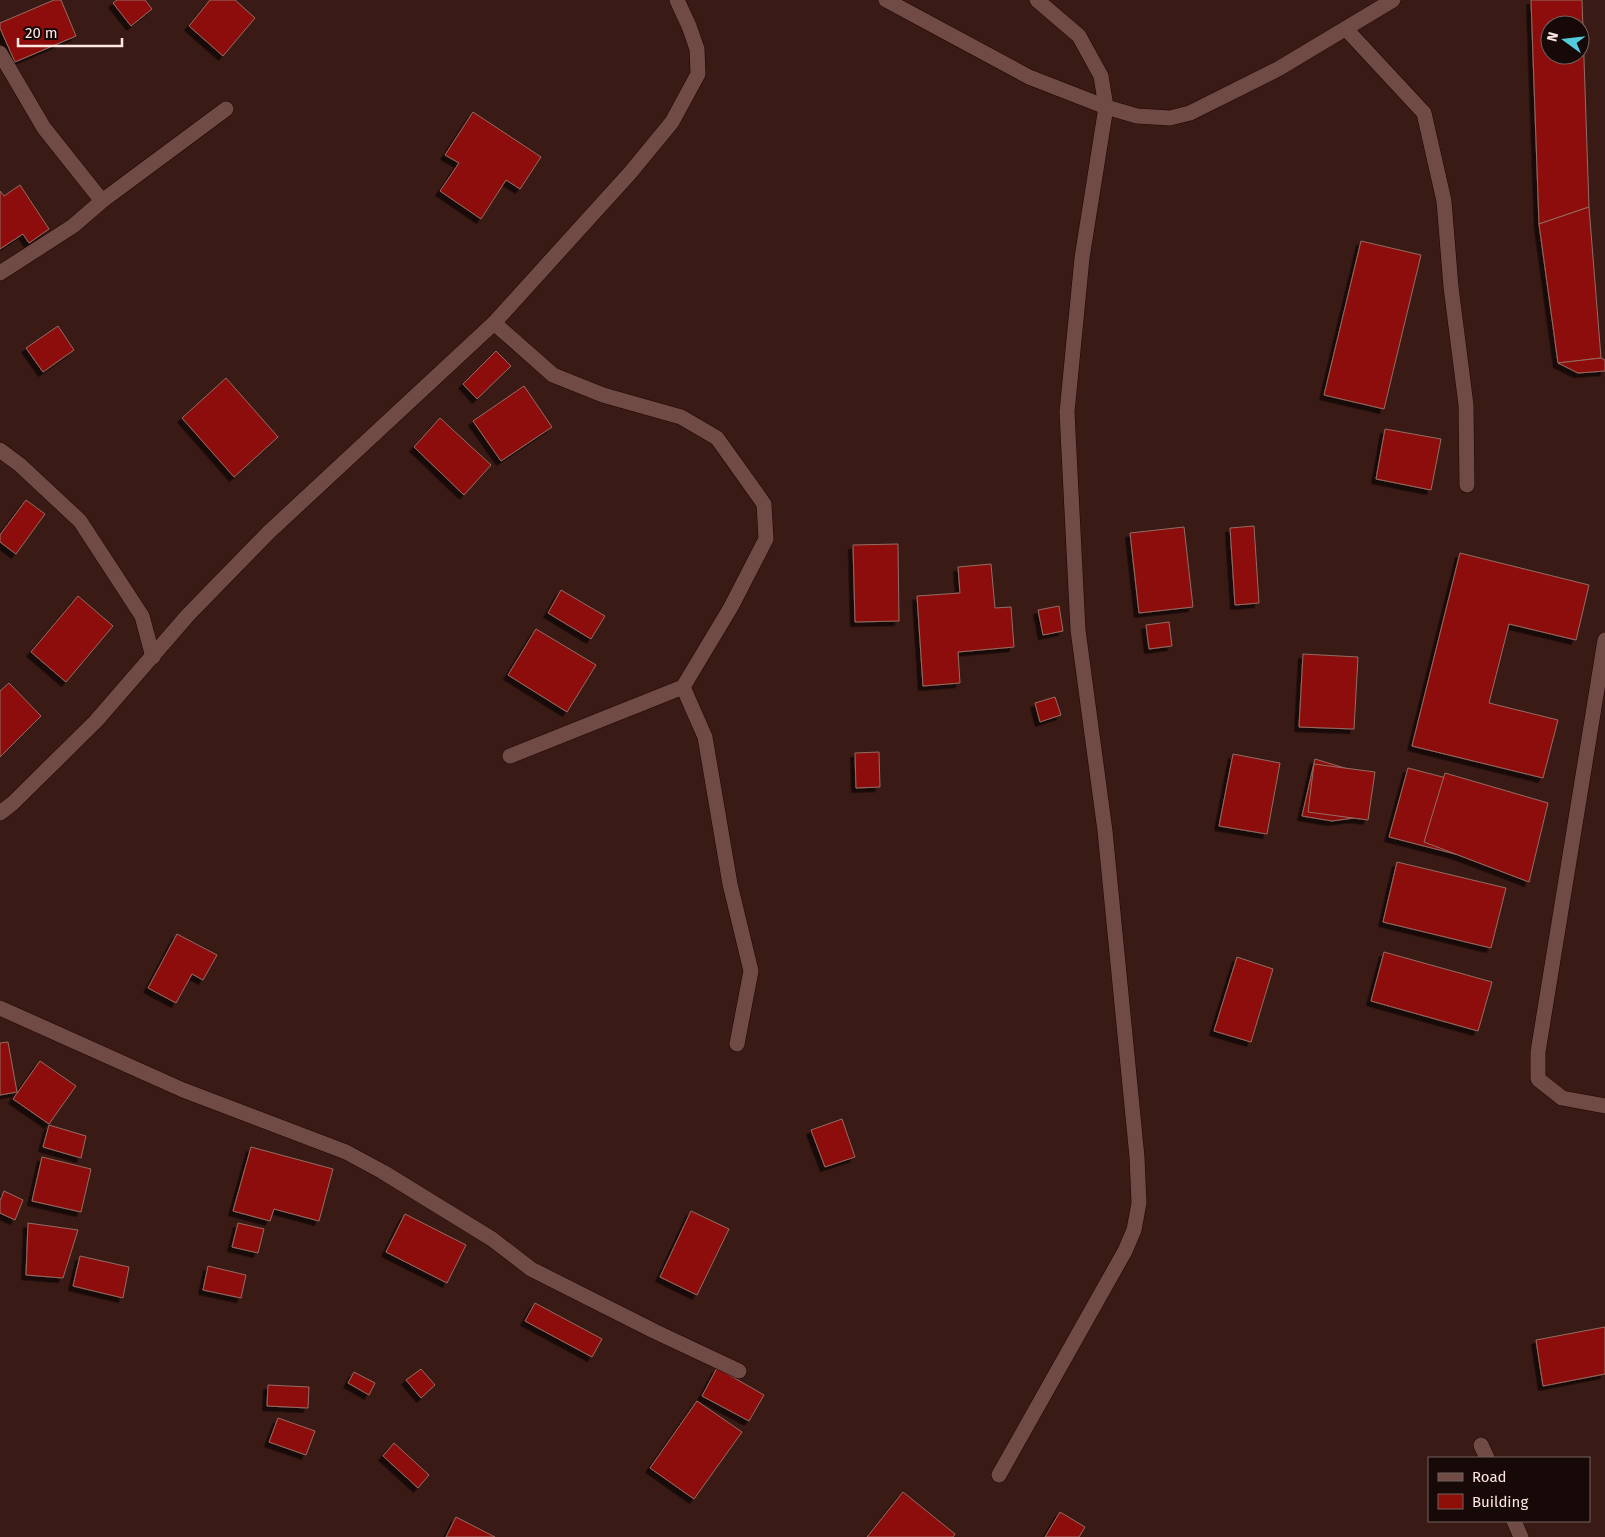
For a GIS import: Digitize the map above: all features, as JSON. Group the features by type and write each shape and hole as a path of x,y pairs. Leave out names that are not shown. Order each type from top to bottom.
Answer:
{"street":[{"path":"0,813 13,803 96,721 188,615 269,532 494,323 630,173 672,122 698,74 697,49 677,0"},
{"path":"886,0 1029,77 1106,107 1137,116 1170,118 1190,113 1278,69 1393,0"},
{"path":"999,1475 1125,1252 1134,1230 1139,1203 1137,1156 1105,831 1078,630 1067,412 1082,258 1106,107 1100,76 1079,36 1037,0"},
{"path":"1346,29 1424,113 1444,201 1451,287 1466,405 1467,484"},
{"path":"0,52 44,128 102,200"},
{"path":"0,274 73,226 102,200 226,109"},
{"path":"494,323 553,374 603,395 681,417 718,438 764,504 766,539 731,607 683,687 510,756"},
{"path":"0,450 46,488 80,521 142,616 153,657"},
{"path":"1605,640 1538,1052 1538,1080 1562,1098 1605,1106"},
{"path":"683,687 705,737 730,884 751,971 737,1044"},
{"path":"0,1008 183,1090 346,1152 383,1172 492,1239 531,1269 656,1332 739,1370"},
{"path":"1514,1522 1520,1537"}],"building":[{"path":"54,0 61,0 76,36 15,62 0,28 0,23"},
{"path":"117,0 145,0 152,9 131,26 113,3"},
{"path":"210,0 235,0 255,18 223,56 189,26"},
{"path":"1531,0 1582,0 1583,15 1540,15 1540,65 1584,65 1589,207 1539,224"},
{"path":"473,112 541,157 520,189 506,180 481,219 440,191 459,163 445,155"},
{"path":"20,185 49,229 29,243 23,234 0,249 0,191 4,196"},
{"path":"1589,207 1601,358 1558,363 1539,224"},
{"path":"1361,241 1421,255 1384,409 1324,395"},
{"path":"58,326 74,350 43,372 26,348"},
{"path":"496,351 511,366 477,399 463,384"},
{"path":"1601,358 1605,360 1605,371 1578,373 1558,363"},
{"path":"226,378 278,437 234,477 182,418"},
{"path":"524,386 552,427 501,461 473,421"},
{"path":"440,418 491,465 464,495 414,447"},
{"path":"1385,429 1441,439 1431,490 1376,479"},
{"path":"26,500 45,514 16,554 0,542 0,535"},
{"path":"1254,526 1259,603 1235,605 1230,528"},
{"path":"1184,527 1193,607 1139,613 1130,533"},
{"path":"898,544 899,621 855,622 853,545"},
{"path":"1460,553 1589,585 1576,640 1509,624 1489,703 1558,720 1543,778 1412,746"},
{"path":"991,564 995,608 1011,607 1014,647 958,652 960,683 923,686 917,596 960,593 958,567"},
{"path":"561,590 605,616 591,639 548,613"},
{"path":"78,596 113,626 66,682 31,652"},
{"path":"1059,606 1063,631 1043,635 1038,610"},
{"path":"1169,622 1172,646 1149,649 1146,625"},
{"path":"536,629 596,665 567,712 508,675"},
{"path":"1303,654 1358,657 1354,729 1299,727"},
{"path":"9,683 41,716 0,757 0,691"},
{"path":"1055,697 1061,715 1040,722 1035,703"},
{"path":"879,752 880,787 856,788 855,753"},
{"path":"1233,754 1280,763 1267,834 1219,826"},
{"path":"1315,759 1371,776 1361,817 1332,821 1302,816"},
{"path":"1314,764 1375,772 1368,820 1308,812"},
{"path":"1408,768 1508,794 1490,863 1389,837"},
{"path":"1445,773 1548,803 1529,882 1424,842"},
{"path":"1397,862 1506,888 1491,948 1383,922"},
{"path":"177,934 217,955 203,980 192,974 176,1003 148,988"},
{"path":"1384,952 1492,982 1478,1031 1371,1001"},
{"path":"1237,957 1273,969 1251,1042 1214,1031"},
{"path":"8,1042 17,1092 0,1095 0,1043"},
{"path":"40,1061 76,1086 49,1124 13,1099"},
{"path":"842,1119 855,1157 825,1167 811,1130"},
{"path":"49,1125 86,1136 81,1158 43,1147"},
{"path":"251,1147 333,1169 319,1221 274,1209 270,1221 233,1211"},
{"path":"42,1157 91,1169 81,1212 32,1201"},
{"path":"4,1191 23,1200 15,1220 0,1213 0,1201"},
{"path":"691,1211 729,1229 697,1295 660,1277"},
{"path":"405,1214 466,1245 447,1283 386,1252"},
{"path":"28,1223 78,1230 63,1278 26,1275"},
{"path":"238,1223 264,1229 258,1253 232,1247"},
{"path":"80,1256 129,1267 123,1298 73,1286"},
{"path":"208,1266 246,1275 241,1298 203,1290"},
{"path":"535,1303 602,1339 592,1357 525,1321"},
{"path":"1605,1327 1605,1374 1543,1386 1536,1340"},
{"path":"717,1368 764,1395 749,1421 702,1396"},
{"path":"421,1369 435,1385 421,1398 406,1380"},
{"path":"354,1372 375,1383 369,1395 348,1383"},
{"path":"268,1385 309,1387 308,1408 267,1406"},
{"path":"697,1401 742,1432 694,1499 650,1468"},
{"path":"278,1418 315,1431 306,1455 269,1442"},
{"path":"394,1443 429,1475 418,1488 383,1456"},
{"path":"903,1492 955,1534 953,1537 867,1537"},
{"path":"1060,1512 1085,1527 1079,1537 1045,1537"},
{"path":"456,1517 495,1537 446,1537"}]}
